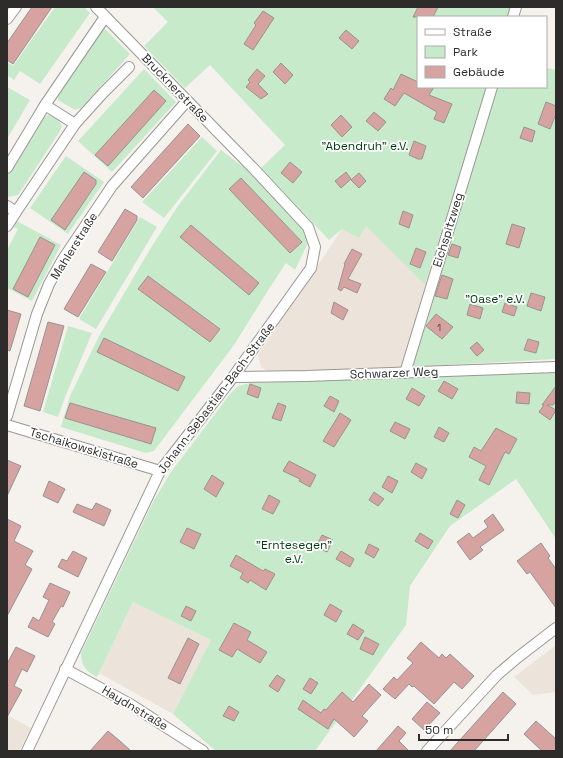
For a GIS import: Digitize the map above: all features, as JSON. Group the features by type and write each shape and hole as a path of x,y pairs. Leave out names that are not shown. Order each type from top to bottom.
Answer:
{"street":[{"path":"7,19 16,7"},
{"name":"Brucknerstraße","path":"96,7 254,169"},
{"path":"7,168 45,105 105,17"},
{"path":"7,226 11,209 75,124 128,67"},
{"name":"Eichspitzweg","path":"405,373 492,88"},
{"name":"Mahlerstraße","path":"7,416 37,314 49,284 75,241 112,186 187,101"},
{"path":"45,105 75,124"},
{"name":"Johann-Sebastian-Bach-Straße","path":"27,751 160,471 233,377 311,268 315,247 308,227 254,169"},
{"name":"Schwarzer Weg","path":"233,377 405,373 556,367"},
{"name":"Tschaikowskistraße","path":"7,425 160,471"},
{"path":"427,751 497,675 516,658 556,628"},
{"name":"Haydnstraße","path":"65,669 130,704 203,751"}],"shaded area":[{"path":"366,225 425,285 404,367 271,373 261,367 258,355 342,229"},
{"path":"133,602 211,640 173,714 99,673"},
{"path":"556,645 556,692 533,695 514,677"},
{"path":"7,715 31,728 19,751 7,751"}],"green space":[{"path":"55,7 84,7 90,13 40,84 20,71 14,80 7,75 7,66 9,63 13,66"},
{"name":"\"Abendruh\" e.V.","path":"153,7 512,7 509,16 417,16 417,88 487,88 425,285 366,226 359,238 342,229 329,240 261,168 285,145 210,65 185,88 144,46 168,22"},
{"path":"104,28 130,54 81,108 75,110 58,100 58,95"},
{"name":"\"Oase\" e.V.","path":"547,68 556,70 556,359 410,367 495,88 547,88"},
{"path":"144,69 176,102 112,172 78,141"},
{"path":"7,87 30,100 7,139"},
{"path":"49,115 58,119 62,126 60,131 18,195 8,197 7,177 43,117"},
{"path":"202,137 217,151 164,218 142,202"},
{"path":"221,150 246,169 306,231 307,245 295,270 286,263 234,345 154,451 146,453 61,427 70,396 99,336 152,246 178,206"},
{"path":"66,156 104,182 68,234 30,208"},
{"path":"140,217 157,227 96,329 79,319"},
{"path":"15,220 61,245 32,301 7,288 7,250 18,229 12,226"},
{"path":"68,326 92,333 58,417 43,412"},
{"name":"\"Erntesegen\" e.V.","path":"556,372 556,539 516,479 450,526 410,586 406,625 315,751 216,751 173,714 211,640 133,602 97,677 83,665 81,653 153,502 171,472 230,394 238,386 250,383"}],"building":[{"path":"32,7 52,7 13,64 7,60 7,43"},
{"path":"418,7 438,7 434,16 413,17"},
{"path":"263,11 274,18 253,50 244,44 256,25 254,23"},
{"path":"346,30 359,41 352,49 339,38"},
{"path":"281,63 293,75 285,84 273,72"},
{"path":"257,69 265,76 258,84 268,94 261,99 246,87 250,82 248,80"},
{"path":"401,74 417,82 417,88 433,88 429,95 452,104 444,123 434,119 437,112 404,93 395,106 384,99 391,88 393,90"},
{"path":"154,90 166,101 108,166 95,155"},
{"path":"546,102 556,106 556,114 550,129 538,124"},
{"path":"374,112 386,122 378,131 366,121"},
{"path":"341,115 352,127 342,137 331,125"},
{"path":"188,124 200,136 143,198 131,187"},
{"path":"524,127 535,131 532,142 520,138"},
{"path":"414,141 426,146 422,159 409,155"},
{"path":"290,162 302,172 293,183 281,173"},
{"path":"84,172 96,180 96,184 65,230 51,220"},
{"path":"346,172 351,179 341,188 335,181"},
{"path":"359,173 366,181 359,188 351,180"},
{"path":"241,178 302,242 290,253 229,189"},
{"path":"125,209 137,216 137,220 112,261 98,252"},
{"path":"403,211 413,215 409,228 399,224"},
{"path":"512,224 525,228 519,248 506,244"},
{"path":"191,225 259,283 249,295 180,237"},
{"path":"40,237 55,245 28,297 13,289"},
{"path":"452,244 461,247 458,258 448,255"},
{"path":"416,248 426,252 420,268 410,264"},
{"path":"352,249 362,254 348,279 361,284 357,293 344,287 341,291 338,289 344,264"},
{"path":"91,264 106,272 78,317 64,309"},
{"path":"442,275 453,279 447,299 435,296"},
{"path":"148,276 220,329 210,342 138,289"},
{"path":"531,293 545,297 541,311 527,306"},
{"path":"334,302 348,310 343,320 331,313"},
{"path":"505,303 517,307 514,316 502,312"},
{"path":"470,304 483,308 480,319 467,315"},
{"path":"7,310 21,314 10,351 7,350"},
{"path":"436,314 453,327 442,339 426,326"},
{"path":"48,322 64,326 40,411 24,406"},
{"path":"104,338 185,377 178,391 97,352"},
{"path":"528,339 539,342 536,353 524,350"},
{"path":"477,342 484,350 477,356 470,348"},
{"path":"444,381 458,389 452,399 438,391"},
{"path":"250,384 261,388 258,398 247,394"},
{"path":"556,386 556,401 553,405 547,405 556,410 550,420 539,412 544,405 542,405"},
{"path":"412,388 425,396 419,406 406,399"},
{"path":"517,392 530,393 529,404 516,403"},
{"path":"330,396 339,401 334,412 324,406"},
{"path":"70,403 156,428 151,444 65,418"},
{"path":"278,403 286,406 281,421 272,418"},
{"path":"340,413 351,420 334,447 323,441"},
{"path":"395,422 410,429 405,439 390,431"},
{"path":"439,427 449,433 444,442 434,437"},
{"path":"496,428 517,439 509,454 505,452 489,485 479,480 486,466 469,457 474,447 481,451"},
{"path":"7,460 21,466 7,496"},
{"path":"289,461 316,475 310,487 299,481 300,479 283,471"},
{"path":"416,463 427,469 422,479 411,472"},
{"path":"212,475 224,483 216,497 204,489"},
{"path":"388,476 398,481 392,493 382,487"},
{"path":"49,481 65,489 58,503 43,496"},
{"path":"374,492 384,499 378,506 369,500"},
{"path":"269,495 280,501 273,514 262,509"},
{"path":"457,500 465,505 458,518 450,514"},
{"path":"96,503 111,510 104,526 73,512 77,504 92,510"},
{"path":"493,514 504,530 480,547 483,550 470,560 457,542 469,533 473,538 488,527 484,521"},
{"path":"7,519 21,526 14,541 33,551 25,565 32,569 7,616"},
{"path":"187,528 201,534 194,549 180,542"},
{"path":"420,533 433,541 428,549 415,541"},
{"path":"322,535 333,540 327,552 316,547"},
{"path":"541,543 550,556 548,558 556,569 556,608 530,572 527,574 517,561"},
{"path":"369,544 379,549 374,558 365,553"},
{"path":"73,551 87,558 78,577 58,567 62,559 67,561"},
{"path":"341,551 354,559 350,567 336,559"},
{"path":"236,555 263,571 265,569 275,574 266,590 250,580 248,583 240,578 243,573 230,566"},
{"path":"50,583 70,592 63,607 61,606 52,622 55,624 48,637 28,627 33,617 39,621 49,600 43,597"},
{"path":"330,604 342,611 336,622 324,615"},
{"path":"186,606 196,611 191,621 181,616"},
{"path":"234,623 251,632 247,640 267,652 260,663 237,649 232,657 219,650"},
{"path":"353,624 364,631 358,640 347,634"},
{"path":"365,637 379,644 373,655 360,649"},
{"path":"188,638 199,644 180,684 168,678"},
{"path":"421,642 439,658 442,654 446,658 450,654 474,676 462,689 454,682 434,704 414,686 412,687 409,684 395,699 383,689 394,677 397,680 413,663 407,658"},
{"path":"16,647 35,656 27,672 22,669 14,686 22,690 7,717 7,664"},
{"path":"277,675 285,680 278,692 269,686"},
{"path":"310,678 318,683 311,694 303,689"},
{"path":"369,684 381,695 362,716 368,721 354,737 334,719 328,729 298,709 303,700 321,713 324,709 326,710 342,692 353,702"},
{"path":"503,692 516,704 474,751 450,751"},
{"path":"427,702 440,713 424,730 412,719"},
{"path":"229,706 239,712 234,721 223,716"},
{"path":"536,721 556,739 556,751 542,751 524,734"},
{"path":"398,726 406,733 399,741 409,751 376,751"},
{"path":"108,731 120,741 131,751 90,751"}]}
